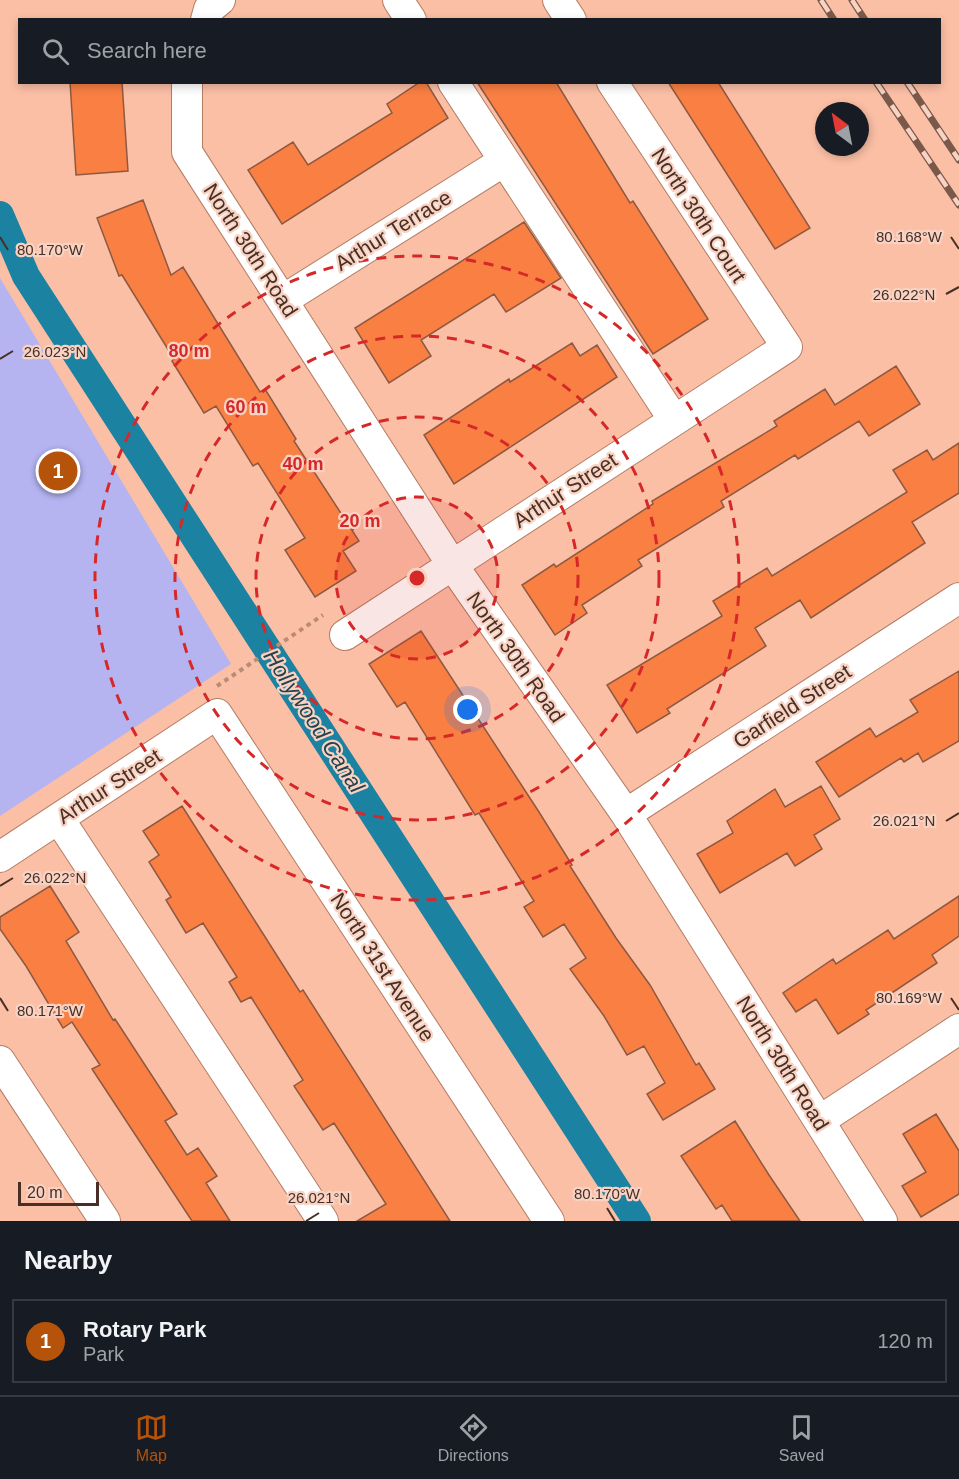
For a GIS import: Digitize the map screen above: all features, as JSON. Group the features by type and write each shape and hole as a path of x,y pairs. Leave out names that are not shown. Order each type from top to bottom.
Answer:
{"street":[{"path":"207,18 209,9 220,0"},
{"path":"398,0 410,18"},
{"path":"558,0 570,18"},
{"name":"North 30th Road","path":"187,84 187,152 451,563 626,814 882,1221"},
{"path":"454,84 674,420"},
{"name":"North 30th Court","path":"613,84 787,347"},
{"name":"Arthur Terrace","path":"283,300 504,161"},
{"name":"Arthur Street","path":"345,635 451,563 787,347"},
{"name":"Garfield Street","path":"626,814 959,597"},
{"name":"Arthur Street","path":"0,858 218,714"},
{"name":"North 31st Avenue","path":"218,714 549,1221"},
{"path":"58,819 323,1221"},
{"path":"819,1121 959,1029"},
{"path":"0,1061 105,1221"}],"path":[{"path":"228,679 298,632"}],"shaded area":[{"path":"0,278 231,664 0,816"}],"building":[{"path":"70,84 122,84 128,171 76,175"},
{"path":"417,84 427,84 448,118 282,224 248,170 293,142 308,165 392,113 387,104"},
{"path":"478,84 557,84 630,203 633,201 708,319 653,354"},
{"path":"669,84 719,84 810,228 775,249"},
{"path":"143,200 171,275 183,267 260,392 265,389 296,439 294,441 359,541 343,551 356,571 315,597 285,550 305,538 258,463 253,466 216,406 204,413 122,275 119,276 97,218"},
{"path":"524,222 561,278 506,312 494,294 421,340 431,356 389,383 355,328"},
{"path":"572,343 580,356 597,345 617,377 454,484 424,435 509,379 510,382"},
{"path":"896,366 920,404 869,436 859,421 798,459 795,455 721,501 724,507 638,560 642,566 582,605 587,613 555,635 522,585 554,564 556,567 653,504 652,501 777,426 774,421 825,389 835,405"},
{"path":"959,443 959,493 912,522 925,543 811,618 800,600 755,628 766,646 667,709 670,713 637,733 607,685 722,616 713,601 767,568 772,576 907,492 893,470 927,450 933,460"},
{"path":"421,631 539,812 616,938 650,985 696,1065 699,1063 715,1089 663,1120 647,1094 665,1083 644,1046 627,1055 604,1016 570,969 586,958 564,924 543,937 524,907 534,901 479,813 475,815 405,702 397,707 369,664"},
{"path":"959,671 959,741 923,762 918,753 904,762 901,758 839,797 816,762 870,728 876,737 918,712 910,700"},
{"path":"821,786 840,819 814,835 822,849 795,866 787,853 720,893 697,854 733,833 727,821 775,789 785,807"},
{"path":"182,806 300,992 303,990 450,1221 357,1221 386,1204 334,1123 323,1130 294,1086 303,1080 251,997 241,1002 229,982 237,977 203,923 186,933 166,900 171,897 149,862 159,855 143,831"},
{"path":"50,886 79,932 66,941 113,1020 115,1019 177,1114 165,1121 187,1155 198,1148 217,1176 206,1183 230,1221 192,1221 92,1069 100,1065 72,1022 63,1028 26,966 0,929 0,917"},
{"path":"959,896 959,936 932,955 937,963 866,1010 869,1014 838,1034 816,999 796,1012 783,993 833,959 836,964 888,930 894,939"},
{"path":"936,1114 959,1151 959,1194 921,1217 902,1186 926,1172 903,1134"},
{"path":"735,1121 800,1221 732,1221 722,1205 716,1209 681,1156"}],"waterway":[{"name":"Hollywood Canal","path":"0,215 26,276 637,1221"}],"railway":[{"path":"821,0 833,18"},
{"path":"852,0 864,18"},
{"path":"877,84 959,205"},
{"path":"908,84 959,160"}],"place":[{"name":"Rotary Park","path":"58,471"}]}
